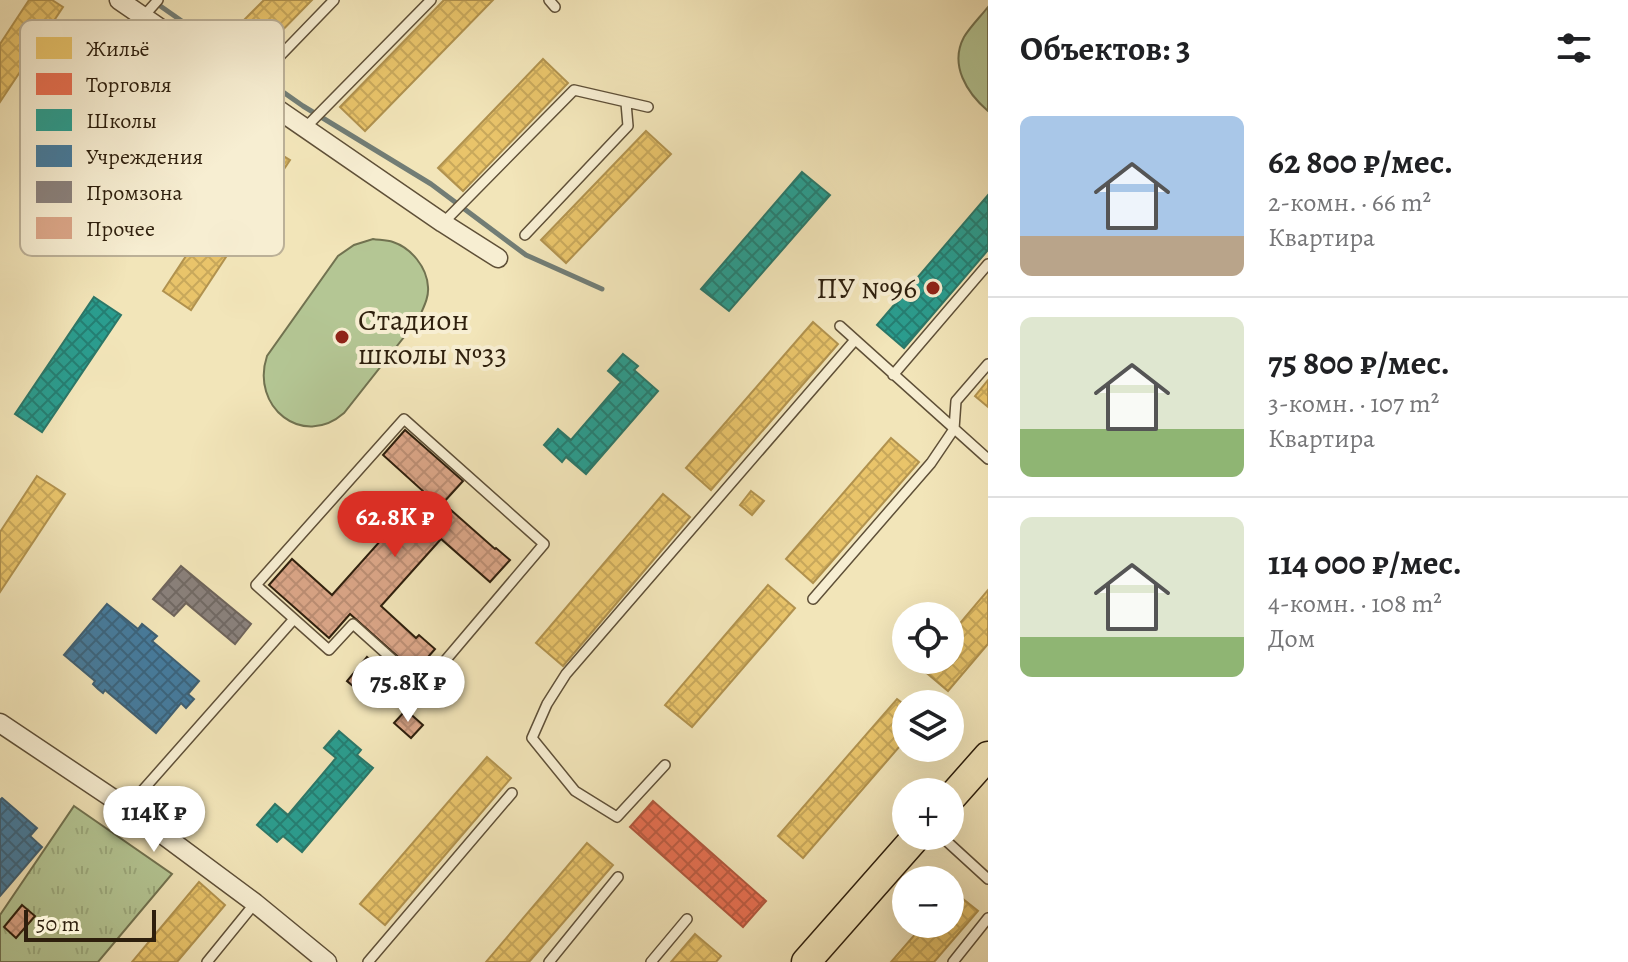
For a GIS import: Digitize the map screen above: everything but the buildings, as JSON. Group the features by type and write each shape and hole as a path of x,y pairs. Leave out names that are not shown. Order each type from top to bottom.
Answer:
{"main road":[{"path":"964,783 988,756"},
{"path":"806,962 905,850"}],"street":[{"path":"119,0 147,20"},
{"path":"284,114 498,258"},
{"path":"0,723 127,808 255,903 327,962"}],"lane":[{"path":"143,17 158,0"},
{"path":"284,52 334,0"},
{"path":"305,128 431,0"},
{"path":"443,223 574,90 648,107"},
{"path":"525,235 628,126 626,103"},
{"path":"893,375 988,264"},
{"path":"840,326 986,455"},
{"path":"665,765 617,817 575,791 532,738 547,704 566,674 855,340"},
{"path":"813,599 931,463 954,429 956,401 988,364"},
{"path":"404,419 544,544 433,675 421,685 353,624 329,650 294,619 256,585 404,419"},
{"path":"127,808 294,619"},
{"path":"368,962 512,793"},
{"path":"956,850 988,879"},
{"path":"549,962 618,877"},
{"path":"207,962 255,903"},
{"path":"953,962 988,918"},
{"path":"651,962 687,919"}],"green space":[{"path":"988,7 988,111 967,87 958,58 964,37"},
{"name":"Стадион школы №33","path":"373,239 400,245 417,259 427,280 424,307 419,318 344,413 328,423 312,426 297,424 273,406 266,391 264,375 267,356 338,256 354,245"},
{"path":"74,806 172,874 98,962 0,962 0,915"}],"waterway":[{"path":"156,3 180,20"},
{"path":"284,93 431,184 526,255 602,289"}],"place":[{"name":"ПУ №96","path":"933,288"},
{"name":"Стадион школы №33","path":"342,337"}]}
